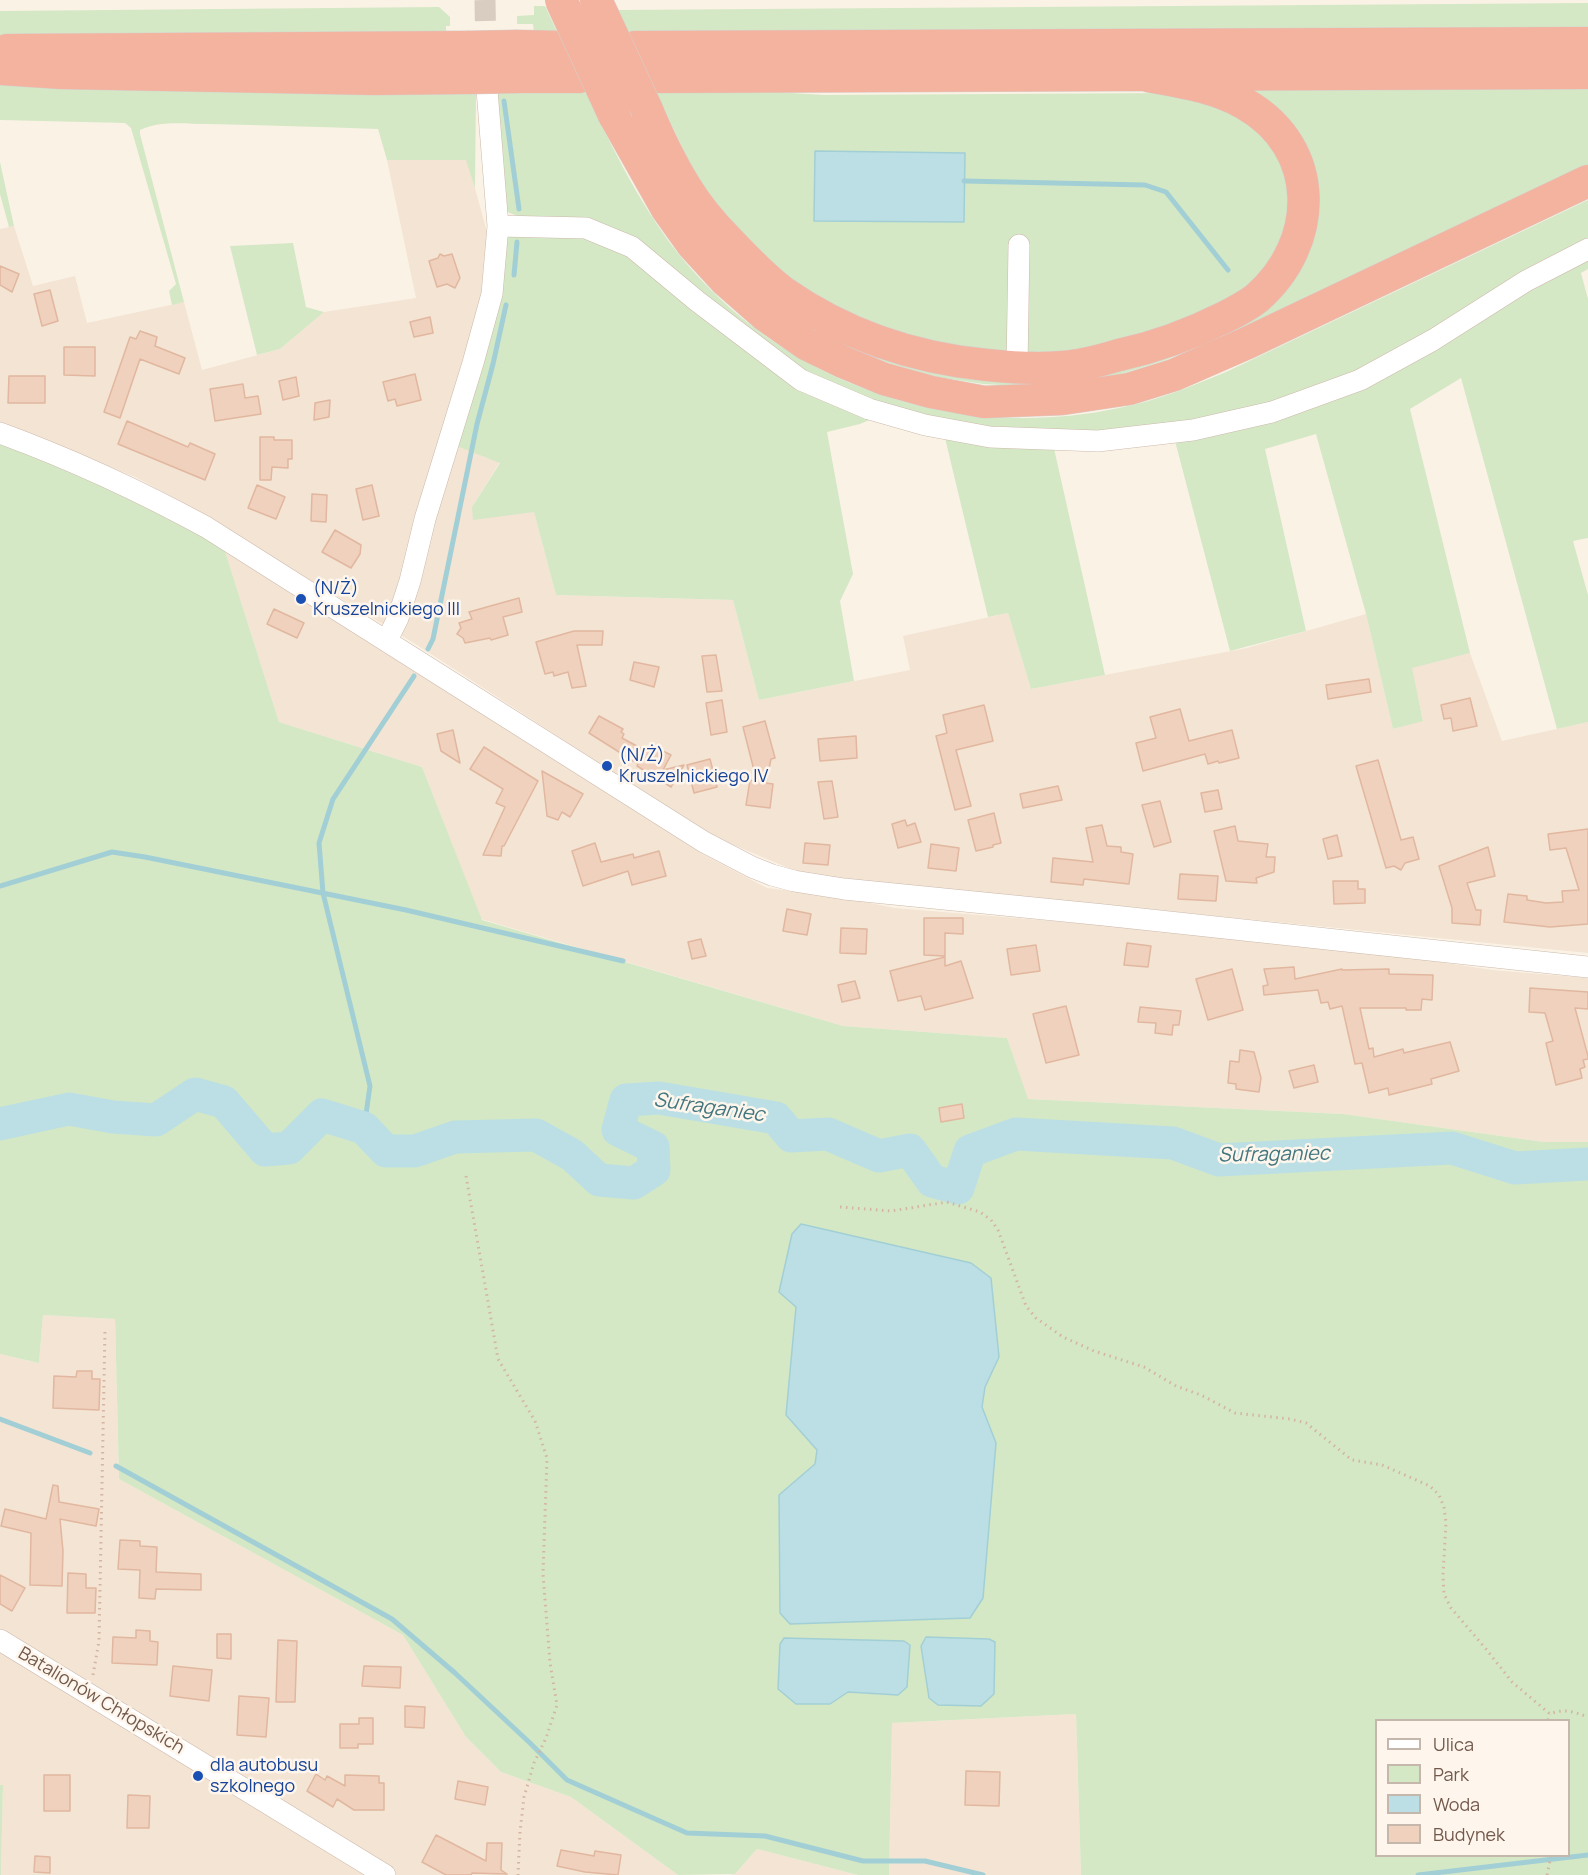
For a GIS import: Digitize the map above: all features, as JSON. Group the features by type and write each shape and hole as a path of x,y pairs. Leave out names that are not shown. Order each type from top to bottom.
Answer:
{"highway":[{"path":"561,0 614,115 667,208 692,244 725,280 766,316 806,344 843,362 884,379 931,392 984,402 1062,399 1129,389 1174,375 1245,345 1588,181"},
{"path":"596,0 664,151 705,214 744,257 782,291 826,319 874,340 926,356 968,363 1017,368 1076,365 1133,352 1186,336 1255,300 1284,267 1295,246 1302,222 1304,201 1294,155 1275,128 1246,104 1228,96 1194,85 1148,76"},
{"path":"634,47 1588,43"},
{"path":"0,50 564,47"},
{"path":"0,69 61,73 363,79 477,84 518,77 579,77"},
{"path":"649,77 1588,73"}],"street":[{"path":"387,640 398,618 410,581 425,519 492,294 498,226 477,84"},
{"path":"498,226 586,228 632,247 697,301 801,380 869,409 925,425 990,437 1098,441 1204,428 1272,412 1360,380 1433,340 1526,280 1588,249"},
{"path":"1017,368 1019,245"},
{"path":"0,433 109,478 222,536 704,843 772,875 844,889 1588,967"},
{"name":"Batalionów Chłopskich","path":"0,1640 385,1875"}],"path":[{"path":"466,1176 498,1359 535,1421 547,1458 543,1574 550,1663 557,1705 524,1797 518,1875"},
{"path":"840,1207 891,1211 947,1202 980,1212 991,1220 998,1230 1026,1306 1036,1318 1063,1337 1094,1351 1144,1367 1176,1386 1201,1395 1235,1413 1306,1423 1352,1460 1382,1465 1430,1486 1439,1495 1444,1507 1446,1523 1444,1594 1450,1608 1486,1648 1512,1682 1550,1714"},
{"path":"90,1694 99,1641 105,1329"},
{"path":"1550,1714 1568,1710 1588,1717"},
{"path":"1548,1719 1550,1714"},
{"path":"1547,1875 1551,1857"}],"shaded area":[{"path":"467,159 502,287 482,456 500,462 472,507 534,512 556,595 733,600 759,700 910,670 903,636 1008,613 1031,689 1247,648 1366,614 1393,729 1423,720 1411,667 1470,653 1502,741 1588,722 1588,953 805,875 710,835 417,645 180,501 135,477 0,423 0,229 14,226 33,286 75,276 87,323 184,302 202,370 280,349 324,312 416,298 387,160"},
{"path":"224,548 616,796 704,855 767,888 841,897 894,908 1125,927 1408,957 1492,970 1588,978 1588,1142 1544,1142 1343,1114 1027,1099 1007,1038 843,1026 481,919 422,767 279,722"},
{"path":"43,1315 115,1319 119,1479 403,1635 466,1737 501,1772 571,1797 678,1875 1,1875 3,1786 0,1785 0,1354 39,1363"},
{"path":"1076,1714 1081,1875 889,1875 892,1723"},
{"path":"757,1849 858,1875 729,1875 735,1874"}],"green space":[{"path":"1588,3 1588,32 630,36 617,10"},
{"path":"534,6 545,6 558,34 534,34 533,24 517,24 517,16 534,15"},
{"path":"439,7 450,17 450,26 446,26 446,37 0,39 0,11"},
{"path":"1588,80 1588,165 1247,327 1166,360 1118,375 1076,384 1019,386 983,384 938,377 888,363 839,343 804,323 719,241 929,368 1205,336 1313,225 1241,89"},
{"path":"0,83 476,91 475,188 466,160 387,160 378,129 182,123 156,125 140,130 184,302 172,305 169,291 176,284 131,128 125,123 0,120"},
{"path":"654,88 709,88 824,95 1171,93 1198,96 1261,128 1294,182 1283,246 1244,294 1171,331 1038,358 891,335 806,291 750,247 703,191 680,152 683,149"},
{"path":"497,90 585,91 618,158 656,223 686,263 729,307 776,343 828,373 883,395 940,410 999,417 1059,417 1133,405 1174,393 1226,372 1588,200 1588,239 1362,374 1271,406 1180,426 1105,433 1027,433 894,411 799,370 666,264 505,211"},
{"path":"0,162 14,226 9,227 0,194"},
{"path":"506,234 586,235 628,254 874,418 827,432 853,574 840,601 854,681 759,700 733,600 556,595 534,512 473,520 472,507 500,463 454,445"},
{"path":"293,243 306,307 324,312 280,349 257,355 230,246"},
{"path":"1588,256 1588,269 1581,273 1588,299 1588,538 1573,541 1588,595 1588,722 1557,729 1461,378 1410,409 1470,653 1412,668 1423,721 1393,729 1366,614 1316,434 1265,449 1306,631 1230,651 1174,437 1276,416"},
{"path":"945,438 1053,444 1105,675 1031,689 1008,613 988,617"},
{"path":"0,442 161,512 224,548 279,722 422,767 482,920 843,1026 1007,1038 1028,1099 1343,1114 1544,1142 1588,1142 1588,1875 1081,1875 1076,1714 892,1723 889,1875 858,1875 757,1849 735,1874 678,1875 571,1797 501,1772 466,1737 403,1635 119,1479 115,1319 43,1315 39,1363 0,1354","holes":["796,1307 999,1357 985,1387 982,1407 996,1443 779,1495 815,1464 817,1450 786,1415","907,1687 898,1694 848,1692"]},
{"path":"0,1785 3,1785 1,1875 0,1875"}],"water":[{"path":"815,151 965,153 964,222 814,221"},
{"path":"801,1224 971,1263 991,1278 999,1357 985,1387 982,1407 996,1443 983,1598 970,1618 790,1624 780,1613 779,1495 815,1464 817,1450 786,1415 796,1307 779,1292 792,1234"},
{"path":"926,1637 989,1639 995,1642 994,1694 981,1706 938,1705 929,1698 921,1646"},
{"path":"784,1638 904,1641 910,1645 907,1687 898,1695 848,1692 830,1704 796,1704 778,1689 780,1644"}],"building":[{"path":"440,254 444,256 452,254 460,278 455,288 447,284 437,287 429,261 438,258"},
{"path":"0,266 19,274 12,292 0,285"},
{"path":"50,290 58,321 42,326 34,294"},
{"path":"430,317 433,333 414,337 410,322"},
{"path":"140,331 157,337 155,346 185,358 179,374 140,359 120,418 104,412 130,337 136,339"},
{"path":"64,347 95,347 95,376 64,375"},
{"path":"415,374 421,400 397,406 395,399 388,401 383,382"},
{"path":"9,376 45,376 45,403 8,403"},
{"path":"296,377 299,396 283,400 279,381"},
{"path":"243,384 245,398 258,396 261,414 215,421 210,389"},
{"path":"330,400 329,417 314,420 315,403"},
{"path":"127,421 188,447 190,443 215,454 205,480 118,444"},
{"path":"260,437 292,440 292,459 288,459 288,468 272,467 271,480 260,480"},
{"path":"257,485 285,497 276,519 248,508"},
{"path":"372,485 379,516 363,520 356,489"},
{"path":"312,494 327,495 326,522 311,521"},
{"path":"335,530 361,545 360,554 351,568 322,552"},
{"path":"519,598 522,612 503,617 508,635 491,640 490,638 465,643 463,638 457,634 461,628 459,623 472,619 469,612"},
{"path":"274,609 304,623 297,638 267,624"},
{"path":"574,631 603,631 602,645 577,645 586,686 572,688 568,672 554,676 553,672 545,674 536,642"},
{"path":"716,655 722,691 707,692 702,656"},
{"path":"634,662 659,667 654,687 630,680"},
{"path":"1369,679 1371,692 1328,699 1326,685"},
{"path":"1470,698 1477,726 1453,731 1451,718 1444,719 1441,705"},
{"path":"722,700 727,732 711,735 706,703"},
{"path":"984,705 993,741 956,750 971,806 955,810 936,736 947,733 943,715"},
{"path":"1180,709 1189,741 1232,730 1239,758 1208,764 1205,754 1143,771 1136,743 1156,738 1150,717"},
{"path":"599,716 623,729 622,738 646,751 647,749 654,754 657,748 671,755 663,770 684,765 671,787 589,733"},
{"path":"765,721 775,758 771,759 766,783 773,784 770,808 746,805 750,780 757,782 743,727"},
{"path":"453,730 460,763 441,751 437,734"},
{"path":"856,736 857,758 820,761 818,739"},
{"path":"484,747 538,781 502,846 501,856 483,855 505,807 496,803 503,789 470,769"},
{"path":"710,759 717,787 694,793 687,765"},
{"path":"1378,760 1401,840 1413,837 1419,859 1405,863 1401,870 1394,866 1386,868 1356,766"},
{"path":"542,771 583,794 570,817 562,812 558,820 547,816"},
{"path":"832,781 838,817 824,819 818,782"},
{"path":"1058,786 1062,800 1023,808 1020,794"},
{"path":"1218,790 1222,809 1205,812 1201,793"},
{"path":"1160,801 1171,842 1154,847 1142,805"},
{"path":"994,813 1001,843 976,851 968,820"},
{"path":"905,820 907,826 915,823 921,842 898,848 892,824"},
{"path":"1102,825 1107,846 1121,847 1121,852 1133,854 1129,884 1084,879 1083,885 1051,882 1053,858 1093,862 1086,828"},
{"path":"1235,826 1238,841 1268,844 1266,857 1275,857 1274,872 1256,878 1257,883 1226,881 1214,831"},
{"path":"1588,829 1588,924 1550,927 1504,922 1508,894 1527,896 1527,900 1546,903 1563,902 1562,891 1579,890 1566,848 1550,850 1548,834"},
{"path":"1337,835 1342,856 1328,859 1323,839"},
{"path":"595,843 601,862 633,854 634,858 659,851 666,876 632,885 628,871 583,886 572,851"},
{"path":"805,843 830,845 828,865 803,863"},
{"path":"931,844 959,848 956,871 928,868"},
{"path":"1488,847 1495,876 1467,883 1476,910 1481,910 1480,925 1452,923 1452,908 1439,866"},
{"path":"1180,874 1218,876 1216,901 1178,899"},
{"path":"1333,881 1358,881 1358,889 1365,889 1365,903 1334,904"},
{"path":"787,909 811,914 807,935 783,931"},
{"path":"924,918 963,918 963,934 945,933 945,956 924,955"},
{"path":"841,928 867,929 866,954 840,953"},
{"path":"701,939 706,956 692,959 688,942"},
{"path":"1127,943 1151,946 1148,967 1124,965"},
{"path":"1036,945 1040,971 1011,975 1007,949"},
{"path":"945,957 945,966 961,961 973,998 925,1010 921,996 898,1001 890,971"},
{"path":"1294,967 1295,979 1342,969 1389,969 1389,974 1433,975 1432,1000 1422,999 1421,1010 1360,1008 1369,1049 1373,1048 1374,1057 1403,1049 1404,1053 1450,1042 1459,1071 1431,1079 1432,1084 1389,1095 1388,1088 1369,1093 1362,1063 1355,1064 1342,1006 1330,1009 1328,1002 1321,1003 1318,990 1264,995 1263,986 1268,985 1264,969"},
{"path":"1232,969 1243,1010 1208,1020 1196,979"},
{"path":"855,981 860,998 842,1002 838,985"},
{"path":"1530,988 1588,992 1588,1009 1575,1008 1588,1056 1588,1059 1583,1060 1585,1067 1580,1069 1582,1078 1556,1085 1546,1043 1553,1041 1545,1013 1529,1012"},
{"path":"1066,1006 1079,1055 1046,1063 1033,1014"},
{"path":"1140,1007 1181,1011 1179,1025 1173,1025 1172,1035 1155,1033 1156,1023 1138,1022"},
{"path":"1240,1050 1254,1052 1261,1078 1259,1092 1236,1089 1236,1084 1228,1083 1230,1061 1239,1062"},
{"path":"1314,1065 1318,1082 1294,1088 1289,1071"},
{"path":"962,1104 964,1118 941,1122 939,1108"},
{"path":"77,1371 92,1371 92,1379 100,1379 99,1410 53,1408 54,1376 76,1377"},
{"path":"53,1485 58,1486 59,1502 99,1509 96,1526 60,1519 63,1551 62,1586 30,1585 31,1533 1,1526 5,1509 46,1519"},
{"path":"120,1540 140,1541 140,1546 157,1547 156,1572 201,1574 201,1590 156,1589 155,1599 139,1598 140,1570 118,1569"},
{"path":"68,1573 86,1574 86,1588 96,1588 95,1613 67,1613"},
{"path":"0,1575 25,1588 12,1611 0,1604"},
{"path":"136,1630 150,1631 150,1641 158,1642 157,1665 112,1663 113,1637 136,1638"},
{"path":"217,1634 231,1634 231,1659 217,1658"},
{"path":"278,1640 297,1641 295,1702 276,1702"},
{"path":"173,1666 212,1670 209,1701 170,1696"},
{"path":"364,1666 401,1667 400,1688 362,1686"},
{"path":"239,1696 269,1698 266,1737 237,1735"},
{"path":"405,1706 425,1707 424,1728 405,1727"},
{"path":"359,1718 373,1718 373,1744 358,1744 358,1748 340,1748 340,1724 359,1724"},
{"path":"966,1771 1000,1772 999,1806 965,1805"},
{"path":"316,1774 325,1780 327,1776 345,1786 345,1775 379,1776 379,1783 384,1783 384,1810 354,1810 337,1799 333,1807 307,1791"},
{"path":"44,1775 70,1775 70,1811 44,1811"},
{"path":"458,1781 488,1787 485,1805 455,1799"},
{"path":"128,1795 150,1796 149,1828 127,1828"},
{"path":"436,1835 486,1861 487,1843 502,1843 501,1870 507,1874 446,1875 422,1862"},
{"path":"561,1850 594,1856 595,1851 621,1855 618,1875 585,1872 557,1866"},
{"path":"35,1856 50,1857 50,1873 34,1872"}],"waterway":[{"path":"504,101 519,209"},
{"path":"964,181 1145,185 1166,192 1228,270"},
{"path":"514,275 517,242"},
{"path":"428,649 433,639 477,424 506,305"},
{"path":"364,1128 370,1086 323,893 319,843 333,799 414,676"},
{"path":"0,886 112,852 406,910 623,961"},
{"name":"Sufraganiec","path":"0,1124 69,1109 113,1117 156,1120 195,1094 224,1102 265,1150 289,1148 322,1115 364,1128 386,1151 415,1151 455,1137 536,1135 572,1155 599,1180 634,1183 654,1170 653,1147 618,1130 626,1100 659,1098 776,1118 791,1136 828,1134 879,1156 910,1150 932,1181 958,1188 970,1151 1016,1134 1173,1143 1219,1160 1452,1148 1515,1168 1588,1164"},
{"path":"0,1419 90,1453"},
{"path":"116,1466 392,1619 455,1673 567,1780 687,1833 765,1836 863,1861 925,1861 983,1875"},
{"path":"1418,1875 1588,1855"}],"tunnel":[{"path":"485,0 486,59"}],"place":[{"name":"(N/Ż) Kruszelnickiego III","path":"301,599"},
{"name":"(N/Ż) Kruszelnickiego IV","path":"607,766"},
{"name":"dla autobusu szkolnego","path":"198,1776"}]}
